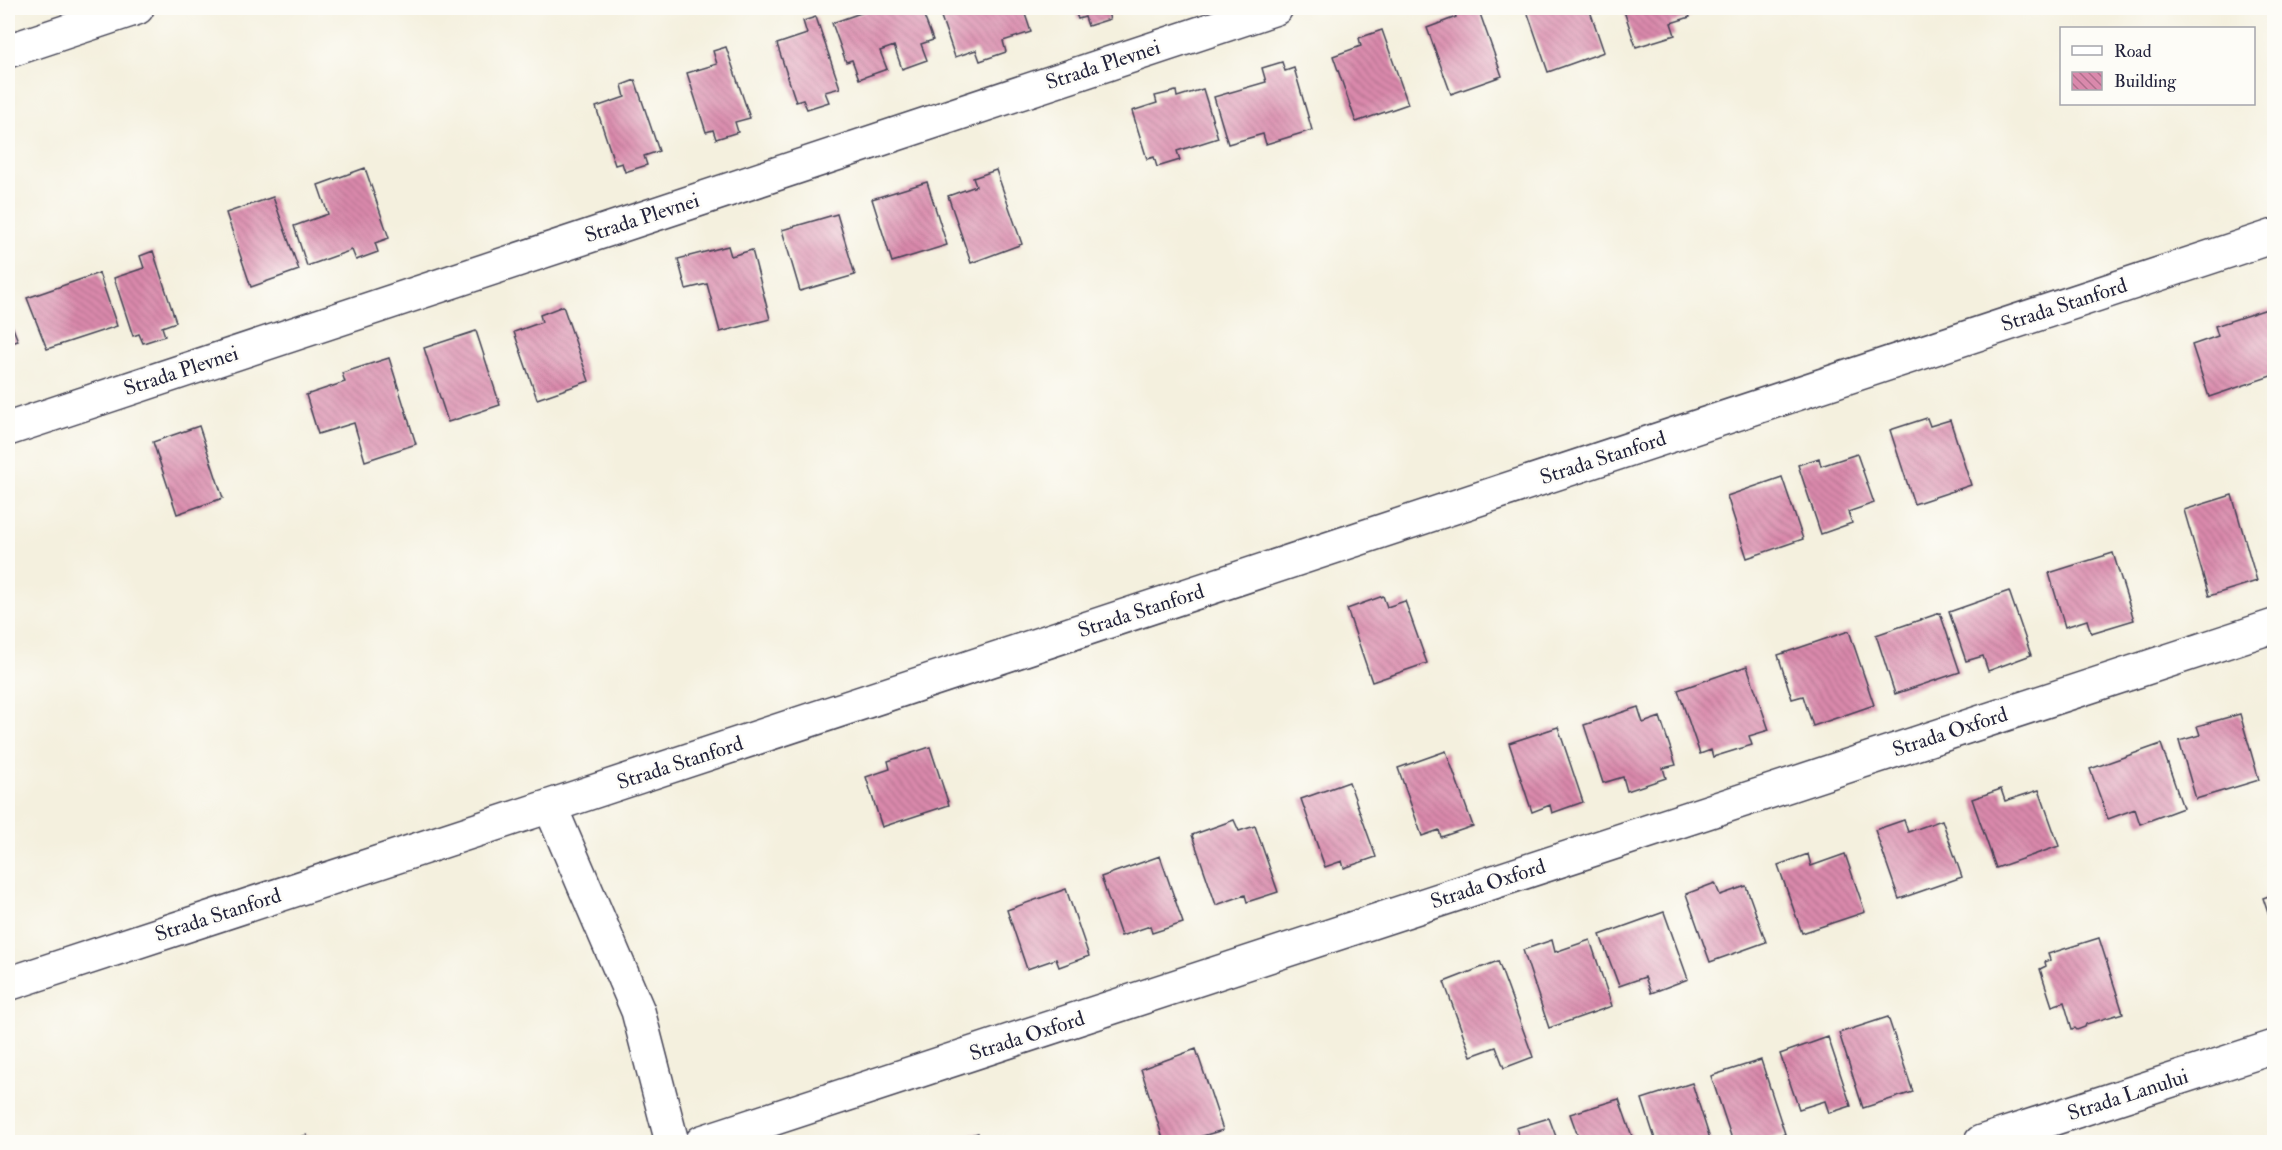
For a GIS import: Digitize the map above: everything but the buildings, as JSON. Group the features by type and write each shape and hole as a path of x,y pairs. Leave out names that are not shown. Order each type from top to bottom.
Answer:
{"street":[{"path":"8,51 137,8"},
{"name":"Strada Plevnei","path":"8,429 1276,8"},
{"name":"Strada Stanford","path":"8,984 2274,236"},
{"name":"Strada Oxford","path":"702,1143 2274,626"},
{"path":"550,806 638,1011 672,1143"},
{"name":"Strada Lanului","path":"1981,1143 2274,1047"}]}
